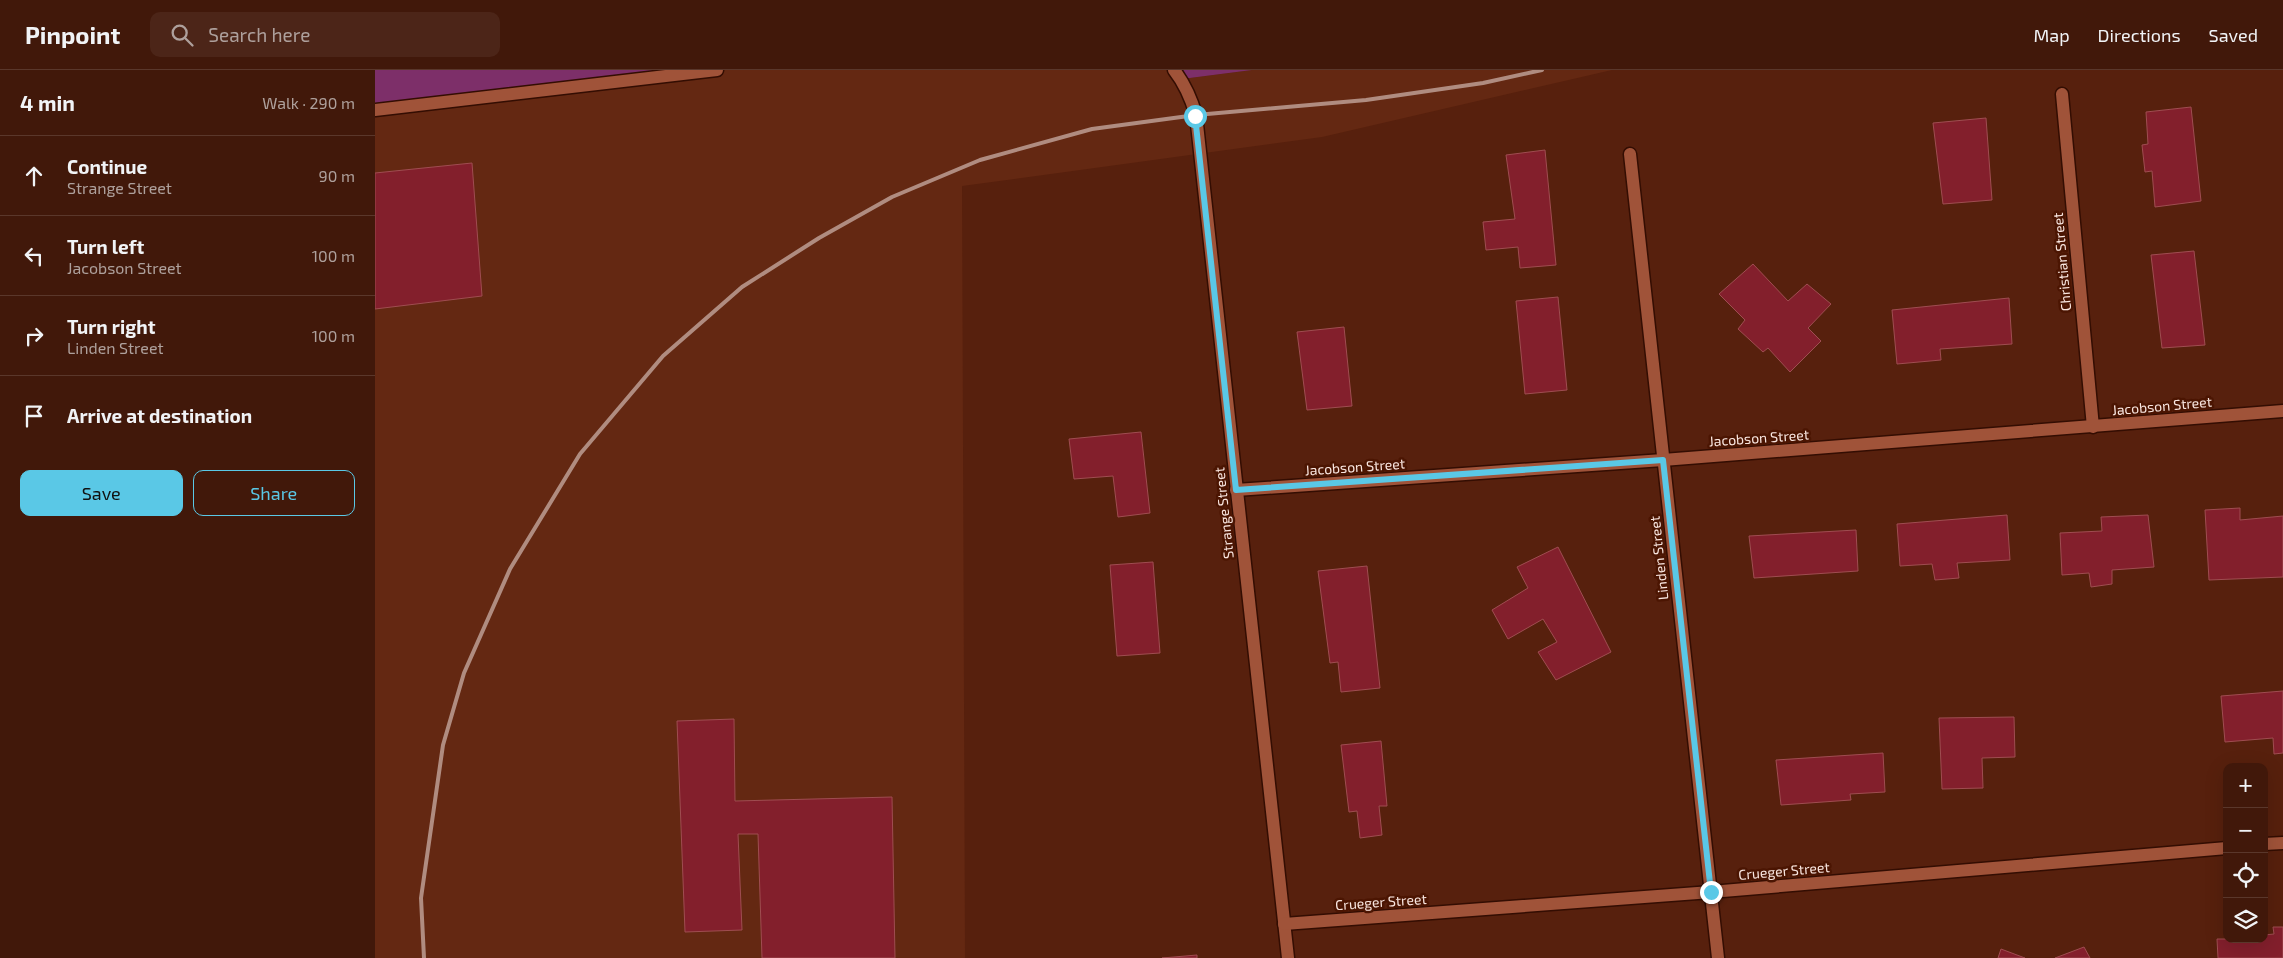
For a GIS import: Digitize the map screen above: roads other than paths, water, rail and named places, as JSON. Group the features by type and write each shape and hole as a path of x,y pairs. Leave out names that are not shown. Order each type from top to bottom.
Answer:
{"street":[{"path":"375,110 717,70"},
{"name":"Strange Street","path":"1174,70 1191,97 1195,116 1288,958"},
{"name":"Christian Street","path":"2062,94 2093,427"},
{"name":"Linden Street","path":"1630,154 1718,958"},
{"name":"Jacobson Street","path":"1236,490 1663,460 2283,411"},
{"path":"2268,844 2283,843"},
{"name":"Crueger Street","path":"1284,924 1711,892 2223,848"}],"railway":[{"path":"424,958 421,898 443,745 464,673 510,569 580,454 663,356 742,287 819,238 892,197 980,160 1092,129 1196,115 1366,100 1483,83 1542,70"}]}
